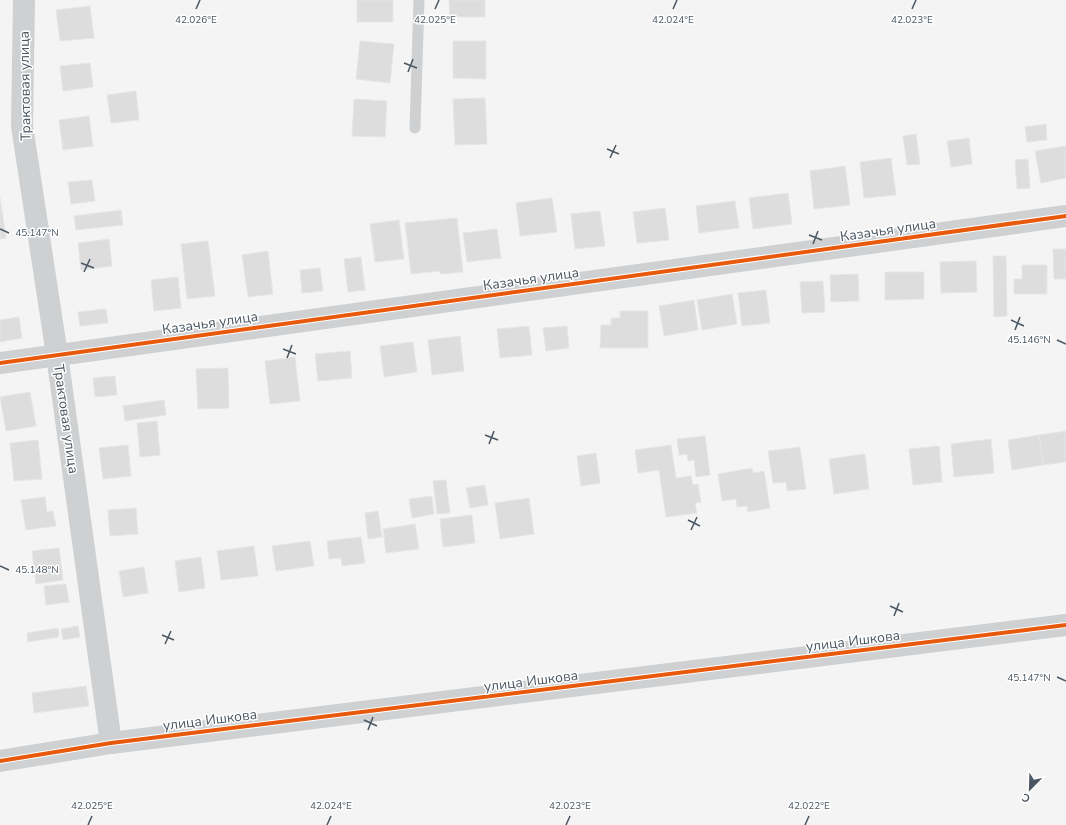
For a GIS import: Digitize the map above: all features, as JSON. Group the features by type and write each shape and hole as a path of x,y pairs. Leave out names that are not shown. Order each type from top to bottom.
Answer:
{"street":[{"name":"Трактовая улица","path":"24,0 22,126 57,355 111,743"},
{"name":"Казачья улица","path":"0,363 1066,216"},
{"name":"улица Ишкова","path":"0,761 111,743 1066,625"}],"lane":[{"path":"415,128 419,0"}],"building":[{"path":"357,0 393,0 393,22 357,22"},
{"path":"449,0 485,0 485,17 450,17"},
{"path":"90,6 94,38 60,41 56,10"},
{"path":"360,41 394,44 390,83 356,79"},
{"path":"453,41 486,41 486,79 453,78"},
{"path":"90,63 93,87 63,91 60,66"},
{"path":"136,91 139,120 111,123 107,95"},
{"path":"485,98 487,144 455,145 453,99"},
{"path":"354,99 387,101 385,137 352,136"},
{"path":"89,116 93,146 63,150 59,120"},
{"path":"1046,124 1047,140 1027,142 1025,127"},
{"path":"916,134 920,164 907,165 903,136"},
{"path":"969,138 972,164 951,167 947,141"},
{"path":"1066,146 1066,178 1041,183 1035,151"},
{"path":"891,158 896,195 864,198 860,162"},
{"path":"1028,159 1030,188 1017,189 1015,160"},
{"path":"845,166 850,205 814,209 810,171"},
{"path":"92,180 95,201 71,204 68,182"},
{"path":"788,193 792,224 753,229 749,198"},
{"path":"0,198 6,238 0,239"},
{"path":"552,198 557,232 520,236 516,203"},
{"path":"735,201 739,228 699,233 696,206"},
{"path":"665,208 669,240 637,243 633,212"},
{"path":"121,210 123,225 76,230 74,216"},
{"path":"600,211 605,246 575,249 571,214"},
{"path":"457,218 463,272 440,274 440,271 411,274 405,223"},
{"path":"399,220 404,259 375,262 370,224"},
{"path":"497,229 501,258 467,262 463,233"},
{"path":"109,239 112,266 81,270 78,243"},
{"path":"208,241 215,296 187,299 181,244"},
{"path":"1053,249 1066,249 1066,279 1054,279"},
{"path":"268,251 273,294 248,297 242,255"},
{"path":"993,256 1006,256 1007,316 994,317"},
{"path":"361,257 365,290 348,292 344,259"},
{"path":"976,261 977,292 941,293 940,262"},
{"path":"1022,265 1047,265 1047,294 1014,294 1014,279 1022,279"},
{"path":"320,268 323,291 302,293 300,270"},
{"path":"885,272 924,272 924,299 885,300"},
{"path":"858,274 859,301 831,302 830,275"},
{"path":"178,277 181,308 154,311 151,280"},
{"path":"823,281 825,312 802,313 800,282"},
{"path":"766,290 770,323 742,326 738,293"},
{"path":"732,294 737,324 702,330 697,300"},
{"path":"694,300 698,330 664,336 659,306"},
{"path":"106,309 108,323 80,326 78,312"},
{"path":"620,311 648,311 648,348 600,348 601,325 611,325 611,318 620,318"},
{"path":"19,317 22,338 0,342 0,320"},
{"path":"529,326 532,355 500,358 497,329"},
{"path":"567,326 569,348 546,351 543,328"},
{"path":"460,336 464,371 432,375 428,340"},
{"path":"413,342 417,372 384,377 380,346"},
{"path":"350,351 352,378 318,381 315,354"},
{"path":"295,357 300,401 270,404 265,361"},
{"path":"228,368 229,408 198,409 196,369"},
{"path":"115,376 117,395 95,397 93,378"},
{"path":"30,392 36,426 6,431 0,397"},
{"path":"164,400 166,415 125,421 123,406"},
{"path":"157,421 160,455 140,457 137,423"},
{"path":"1066,431 1066,462 1043,465 1039,435"},
{"path":"1039,435 1043,465 1012,470 1008,440"},
{"path":"705,436 710,475 696,477 694,460 688,461 687,454 679,455 677,439"},
{"path":"991,439 994,473 954,477 951,444"},
{"path":"38,440 42,479 14,481 10,443"},
{"path":"128,445 131,476 103,479 99,448"},
{"path":"671,445 676,478 691,476 693,485 698,484 701,502 695,503 697,513 666,517 659,470 638,473 635,450"},
{"path":"939,446 942,482 913,485 909,449"},
{"path":"800,447 806,489 787,491 786,482 773,483 768,451"},
{"path":"596,453 600,483 581,486 577,456"},
{"path":"865,454 869,489 834,494 829,459"},
{"path":"752,468 753,473 764,471 770,508 748,512 747,506 737,507 736,499 722,501 718,474"},
{"path":"446,480 450,513 437,514 433,481"},
{"path":"485,485 488,505 470,508 466,488"},
{"path":"432,496 434,514 412,518 409,499"},
{"path":"45,497 47,512 53,511 56,526 26,530 21,500"},
{"path":"529,498 534,534 500,539 495,503"},
{"path":"136,508 138,534 110,536 108,510"},
{"path":"378,511 382,537 368,539 365,513"},
{"path":"472,515 475,543 443,547 440,519"},
{"path":"415,524 419,549 386,553 383,529"},
{"path":"361,537 365,563 342,566 341,558 329,559 327,541"},
{"path":"310,541 314,566 276,571 272,546"},
{"path":"254,546 258,576 221,580 217,551"},
{"path":"59,548 63,580 36,584 32,551"},
{"path":"201,557 205,588 179,592 175,561"},
{"path":"144,567 148,593 123,597 119,571"},
{"path":"66,584 69,602 46,605 44,586"},
{"path":"78,626 80,637 63,640 61,629"},
{"path":"58,628 59,637 28,642 27,633"},
{"path":"86,686 89,706 34,713 32,693"}],"cycle path":[{"path":"0,363 1066,216"},
{"path":"0,761 111,743 1066,625"}]}
